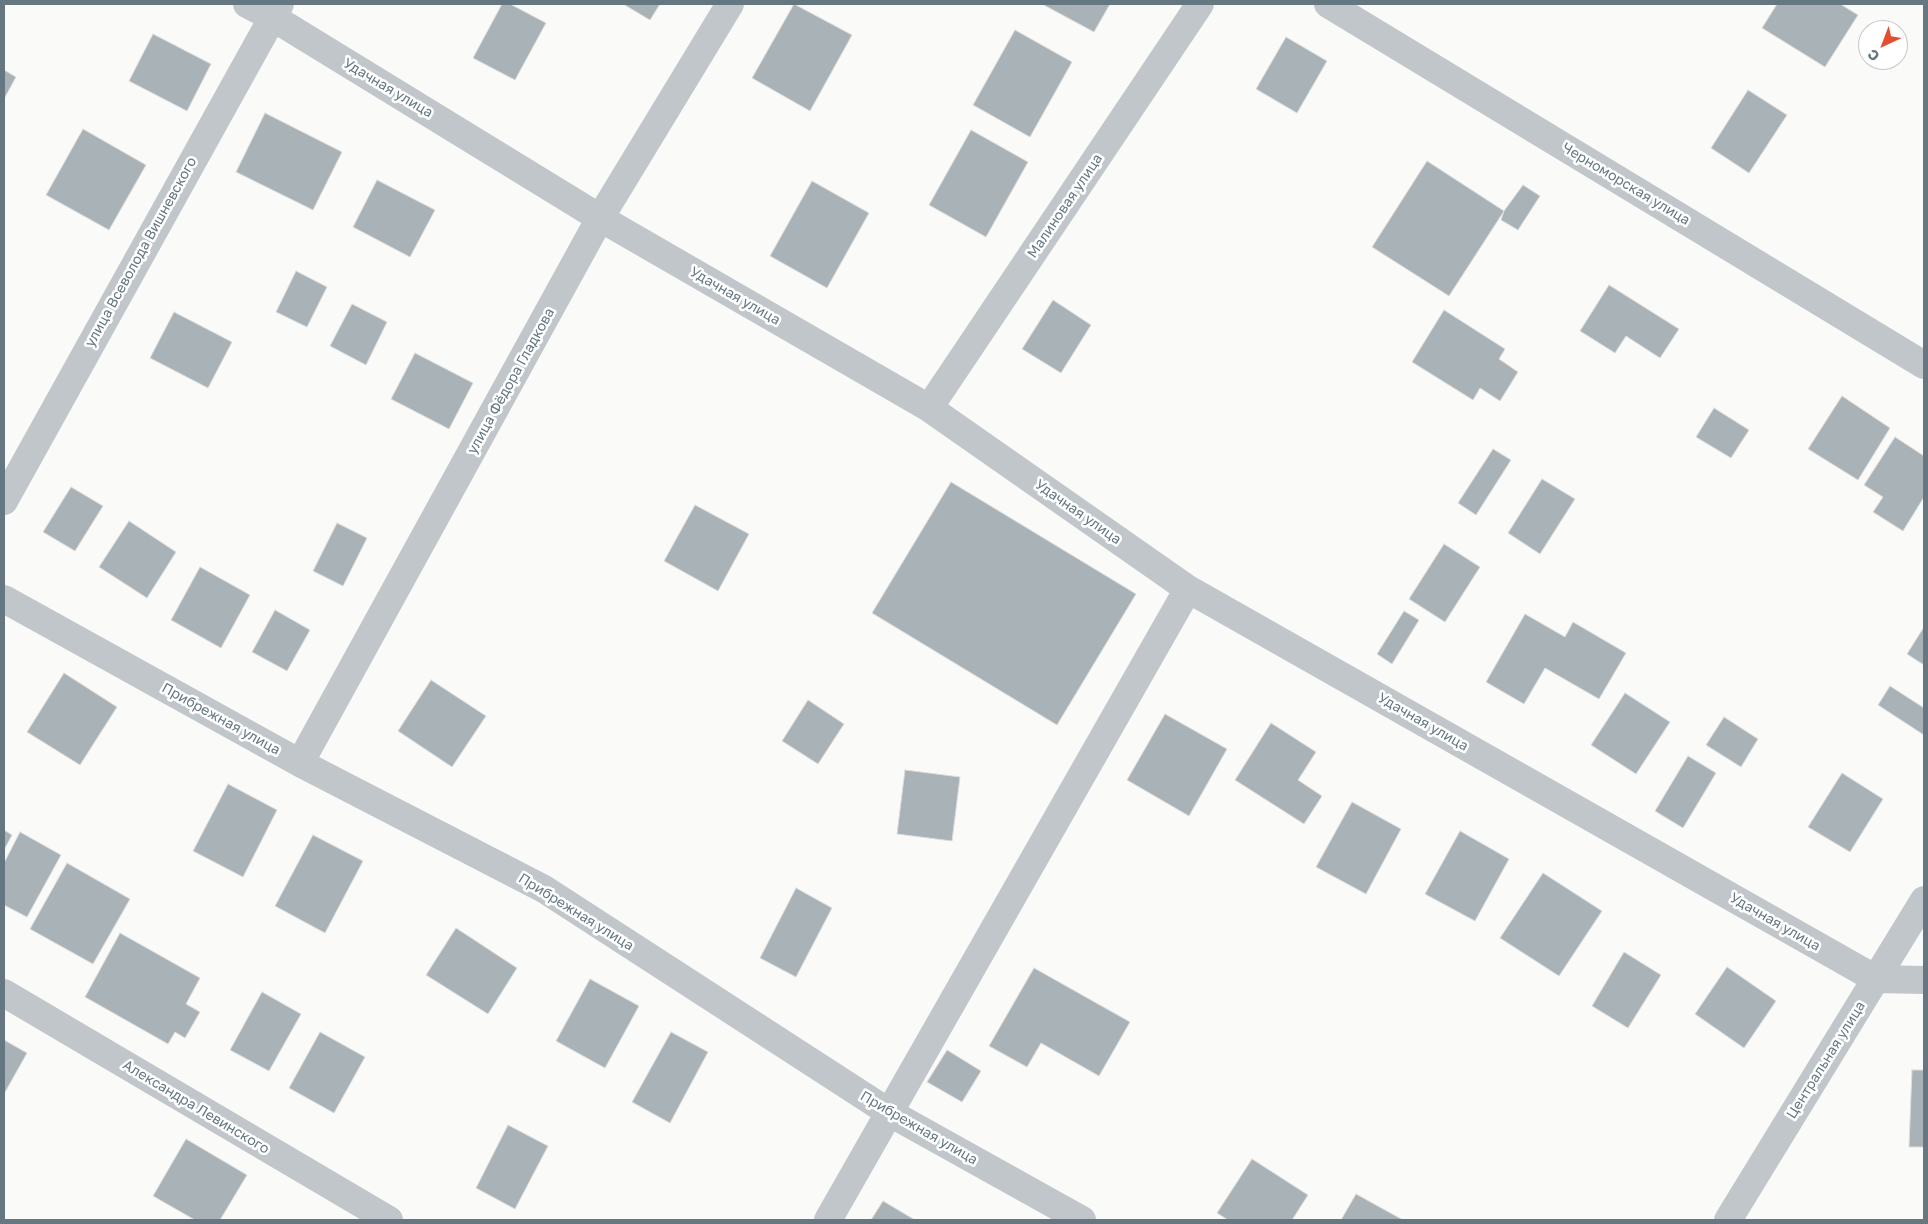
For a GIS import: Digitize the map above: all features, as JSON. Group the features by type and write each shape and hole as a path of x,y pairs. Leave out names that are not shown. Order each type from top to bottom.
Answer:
{"street":[{"name":"Удачная улица","path":"247,4 276,10 600,218 929,408 1188,589 1876,980 1924,980"},
{"name":"улица Фёдора Гладкова","path":"300,763 600,218 730,4"},
{"name":"Малиновая улица","path":"929,408 1200,4"},
{"name":"Черноморская улица","path":"1328,4 1924,365"},
{"name":"улица Всеволода Вишневского","path":"4,501 276,10"},
{"path":"828,1220 1188,589"},
{"name":"Прибрежная улица","path":"4,599 300,763 544,889 890,1113 1082,1220"},
{"name":"Центральная улица","path":"1728,1220 1924,900"},
{"name":"Александра Левинского","path":"4,993 389,1220"}],"building":[{"path":"502,4 510,4 546,23 515,80 473,58"},
{"path":"623,4 660,4 650,20"},
{"path":"794,4 852,35 810,111 752,78"},
{"path":"1042,4 1110,4 1094,32"},
{"path":"1777,4 1840,4 1858,15 1825,67 1762,28"},
{"path":"1015,30 1072,62 1030,137 973,105"},
{"path":"153,34 211,64 187,111 129,81"},
{"path":"1286,37 1327,61 1297,113 1256,89"},
{"path":"4,70 16,77 4,99"},
{"path":"1748,90 1787,115 1749,173 1711,148"},
{"path":"265,113 342,152 313,210 236,172"},
{"path":"83,129 146,165 109,230 46,195"},
{"path":"971,130 1028,162 986,237 929,205"},
{"path":"1427,161 1504,211 1449,296 1372,247"},
{"path":"377,180 435,210 410,257 353,227"},
{"path":"812,181 869,213 827,288 770,256"},
{"path":"1523,185 1540,196 1518,230 1501,220 1504,211"},
{"path":"296,271 327,287 307,327 276,312"},
{"path":"1609,285 1679,329 1660,358 1626,336 1615,353 1580,331"},
{"path":"1053,300 1091,325 1061,373 1022,349"},
{"path":"352,304 387,322 366,365 330,346"},
{"path":"1444,310 1505,349 1499,359 1518,372 1500,401 1480,388 1473,400 1412,362"},
{"path":"174,312 232,342 208,388 150,358"},
{"path":"415,353 473,383 449,429 391,399"},
{"path":"1842,396 1890,428 1858,480 1808,449"},
{"path":"1714,408 1749,430 1731,458 1696,437"},
{"path":"1895,437 1924,456 1924,497 1903,531 1873,512 1883,497 1864,485"},
{"path":"1493,449 1511,460 1476,515 1458,503"},
{"path":"1542,479 1575,499 1540,554 1508,533"},
{"path":"951,482 1136,594 1057,725 872,613"},
{"path":"71,487 103,506 75,551 43,532"},
{"path":"695,505 749,534 718,591 664,561"},
{"path":"129,521 176,552 147,598 99,567"},
{"path":"337,523 367,538 343,586 313,571"},
{"path":"1444,544 1480,567 1445,622 1409,599"},
{"path":"200,567 250,595 221,648 171,620"},
{"path":"275,610 310,630 287,671 252,652"},
{"path":"1404,611 1419,620 1392,664 1377,654"},
{"path":"1525,614 1565,637 1573,622 1626,653 1599,699 1545,668 1524,704 1486,682"},
{"path":"1924,627 1924,665 1907,654"},
{"path":"64,673 117,707 80,765 27,732"},
{"path":"431,680 486,716 452,767 398,731"},
{"path":"1890,686 1924,708 1924,735 1878,705"},
{"path":"1625,693 1670,722 1636,774 1591,745"},
{"path":"808,700 844,724 818,764 782,741"},
{"path":"1165,714 1227,749 1189,816 1127,780"},
{"path":"1724,717 1758,739 1741,767 1706,745"},
{"path":"1271,723 1316,752 1298,780 1322,796 1304,824 1235,780"},
{"path":"1688,756 1716,773 1683,828 1655,811"},
{"path":"905,770 960,777 952,841 897,834"},
{"path":"1842,773 1883,799 1850,852 1808,827"},
{"path":"228,784 277,810 243,877 193,851"},
{"path":"1352,802 1401,829 1366,894 1316,867"},
{"path":"4,830 12,835 4,850"},
{"path":"1460,831 1509,859 1475,921 1425,894"},
{"path":"20,832 61,855 27,917 4,905 4,863"},
{"path":"313,835 363,861 325,933 275,906"},
{"path":"67,863 130,899 93,964 30,929"},
{"path":"1543,873 1602,911 1559,976 1500,938"},
{"path":"796,888 832,908 796,977 760,958"},
{"path":"456,928 517,968 488,1014 426,975"},
{"path":"120,933 200,978 186,1004 200,1012 185,1038 175,1032 168,1044 85,997"},
{"path":"1624,952 1661,975 1628,1028 1592,1006"},
{"path":"1727,967 1776,1001 1744,1048 1695,1014"},
{"path":"1034,968 1130,1022 1099,1076 1041,1043 1027,1067 989,1046"},
{"path":"590,979 639,1006 605,1068 556,1041"},
{"path":"262,992 301,1014 269,1071 230,1050"},
{"path":"320,1032 365,1057 334,1113 289,1088"},
{"path":"671,1032 708,1052 670,1123 632,1102"},
{"path":"4,1040 27,1053 4,1094"},
{"path":"947,1050 981,1071 962,1102 927,1082"},
{"path":"1912,1070 1924,1070 1924,1147 1909,1147"},
{"path":"508,1125 548,1146 515,1209 476,1188"},
{"path":"186,1139 247,1175 220,1220 195,1220 153,1196"},
{"path":"1252,1159 1308,1195 1292,1220 1228,1220 1217,1213"},
{"path":"1356,1194 1403,1220 1341,1220"},
{"path":"883,1201 915,1220 871,1220"}]}
